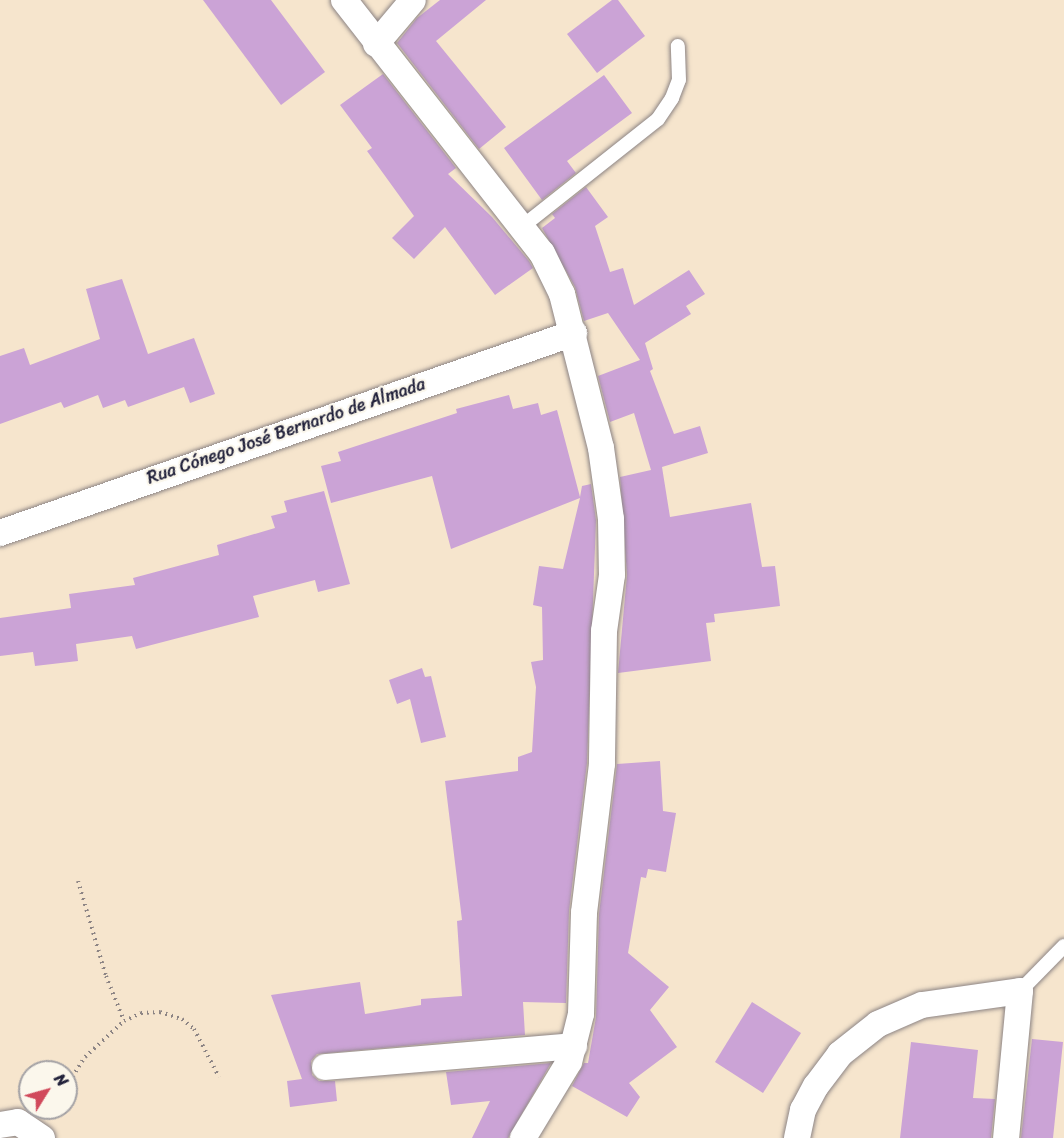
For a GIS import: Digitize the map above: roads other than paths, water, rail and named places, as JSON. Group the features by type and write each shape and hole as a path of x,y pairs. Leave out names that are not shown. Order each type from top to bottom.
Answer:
{"street":[{"path":"344,0 376,44 523,226 562,294 574,333 601,448 611,519 612,575 604,631 602,764 584,913 581,1014 574,1046 557,1084 523,1138"},
{"path":"376,44 413,0"},
{"name":"Rua Cónego José Bernardo de Almada","path":"0,533 574,333"},
{"path":"797,1138 803,1110 816,1086 840,1054 878,1024 922,1005 1020,991 1006,1138"},
{"path":"325,1067 574,1046"},
{"path":"0,1125 18,1122 42,1138"}],"lane":[{"path":"523,226 658,119 672,99 679,80 678,46"},
{"path":"1020,991 1064,946"}]}
